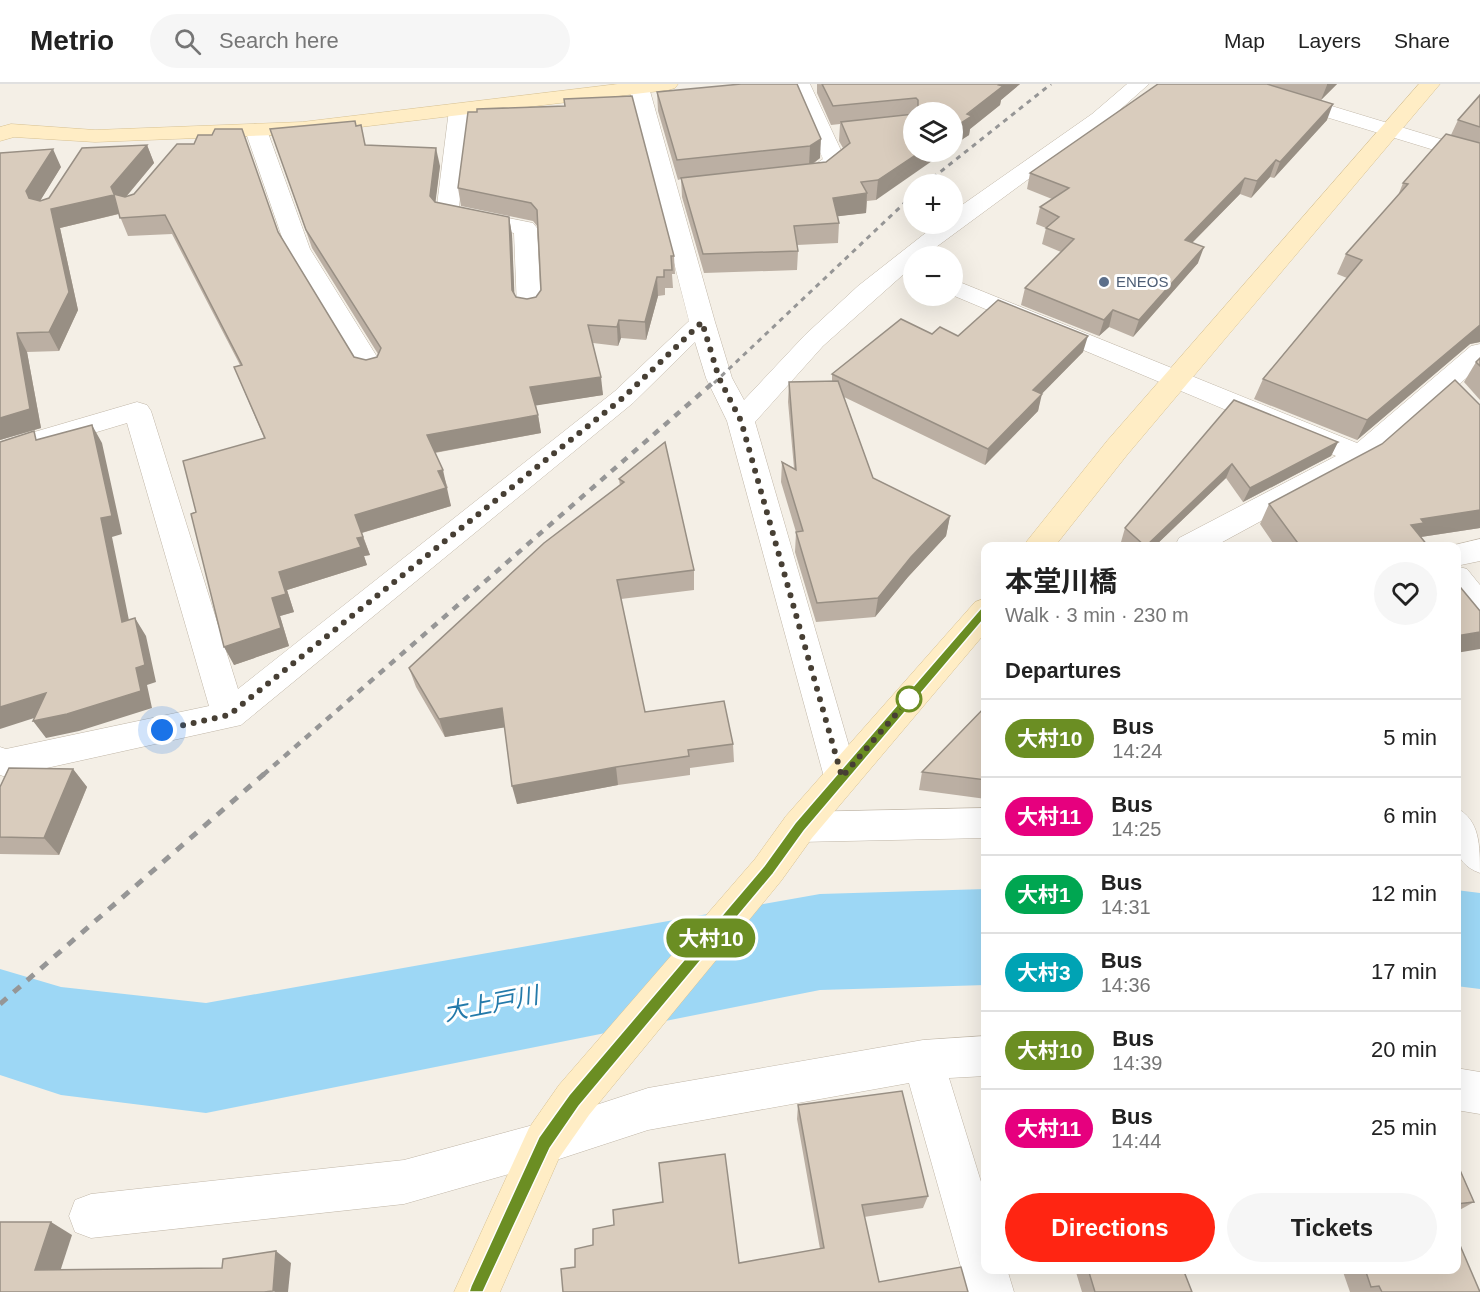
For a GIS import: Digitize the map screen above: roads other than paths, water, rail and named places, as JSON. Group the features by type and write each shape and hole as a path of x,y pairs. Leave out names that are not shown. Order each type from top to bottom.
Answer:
{"street":[{"path":"4,131 89,145 194,133 302,129 668,84"},
{"path":"782,178 816,174 835,161 800,84"},
{"path":"963,215 1100,118 1139,84"},
{"path":"1238,84 1480,158"},
{"path":"1041,542 1117,448 1430,84"},
{"path":"638,86 679,188 702,322 719,378 741,421 842,777"},
{"path":"459,110 447,213 525,228 529,308"},
{"path":"256,130 298,249 371,368"},
{"path":"823,134 846,132"},
{"path":"180,150 194,133"},
{"path":"927,246 940,234"},
{"path":"741,421 773,381 830,323 903,268"},
{"path":"963,290 1179,378 1360,455"},
{"path":"0,761 6,763 229,715 624,397 702,322"},
{"path":"1197,542 1360,455 1453,390 1480,352"},
{"path":"0,452 137,411 229,715"},
{"path":"1461,554 1480,550"},
{"path":"1461,582 1480,606"},
{"path":"477,1292 544,1143 574,1100 768,870 842,777 981,616"},
{"path":"800,827 981,823"},
{"path":"1461,831 1480,857"},
{"path":"1461,855 1480,857"},
{"path":"91,1216 405,1182 544,1143 648,1109 923,1060 981,1056"},
{"path":"923,1060 981,1258"},
{"path":"1461,1090 1480,1093"},
{"path":"986,1274 991,1292"}],"waterway":[{"name":"大上戸川","path":"0,1022 61,1041 206,1058 820,942 981,937"},
{"name":"大上戸川","path":"1461,939 1480,941"}],"railway":[{"path":"938,174 1051,84"},
{"path":"714,383 903,204"},
{"path":"263,775 715,381"},
{"path":"0,1004 264,774"}],"place":[{"name":"ENEOS","path":"1104,282"}]}
